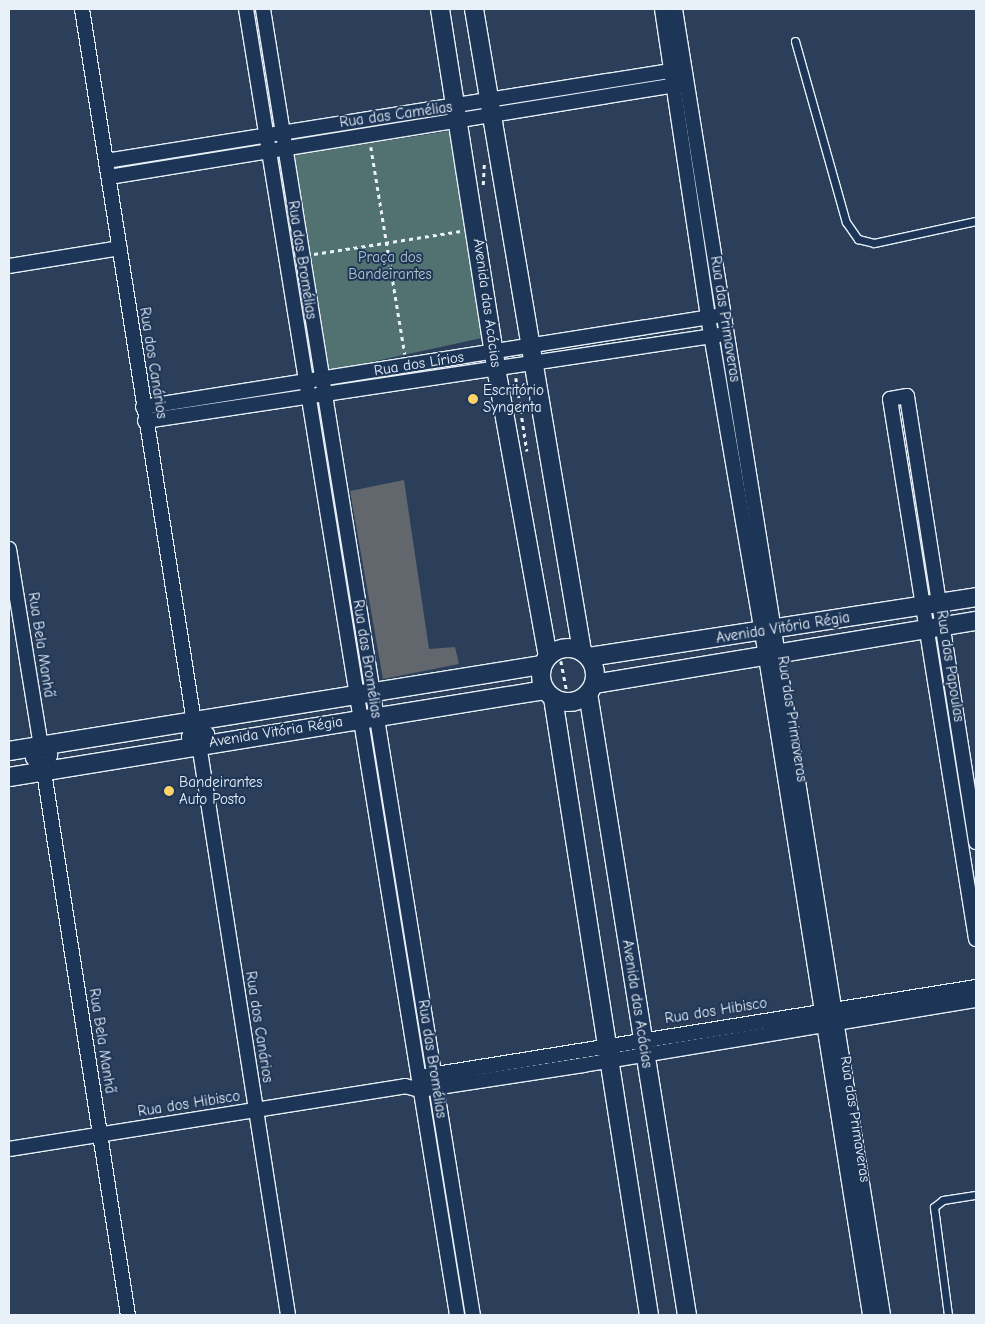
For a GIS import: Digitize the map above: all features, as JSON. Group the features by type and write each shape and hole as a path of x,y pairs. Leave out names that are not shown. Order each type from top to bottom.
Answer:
{"street":[{"name":"Rua dos Canários","path":"82,9 144,414 194,722 207,734 199,744 288,1315"},
{"name":"Rua das Bromélias","path":"246,9 307,397 366,696"},
{"name":"Rua das Bromélias","path":"263,9 323,395 419,1084 457,1315"},
{"name":"Avenida das Acácias","path":"440,9 476,229 496,368 545,660"},
{"path":"474,9 529,346 591,688 569,702 549,694"},
{"name":"Rua das Primaveras","path":"662,9 678,69 724,314 768,631"},
{"name":"Rua das Primaveras","path":"675,9 678,69"},
{"name":"Rua das Camélias","path":"491,110 678,69"},
{"name":"Rua das Camélias","path":"108,177 284,140 681,84"},
{"name":"Rua das Primaveras","path":"681,84 711,336 768,631 827,1009 883,1315"},
{"name":"Rua das Camélias","path":"284,140 369,136 457,115"},
{"name":"Rua das Camélias","path":"106,161 268,143"},
{"path":"9,266 120,248"},
{"name":"Rua dos Lírios","path":"144,414 305,381 724,314"},
{"name":"Rua dos Lírios","path":"144,414 323,395 727,334"},
{"name":"Rua das Papoulas","path":"931,604 906,396 890,399 976,842"},
{"name":"Rua Bela Manhã","path":"9,549 41,746 50,755 44,772 128,1315"},
{"name":"Avenida Vitória Régia","path":"585,654 768,631 976,597"},
{"name":"Avenida Vitória Régia","path":"591,688 976,621"},
{"name":"Rua das Papoulas","path":"935,628 976,939"},
{"path":"585,654 558,648 545,660 606,1054 649,1315"},
{"name":"Avenida Vitória Régia","path":"9,751 366,696 545,660"},
{"name":"Avenida das Acácias","path":"591,688 644,1047 687,1315"},
{"name":"Avenida Vitória Régia","path":"9,777 368,716 549,694"},
{"name":"Rua das Bromélias","path":"368,716 434,1081 473,1315"},
{"name":"Rua dos Hibisco","path":"9,1149 606,1054 827,1009 976,987"},
{"name":"Rua dos Hibisco","path":"644,1047 830,1024 976,1000"},
{"name":"Rua das Primaveras","path":"830,1024 870,1315"}],"lane":[{"path":"795,41 846,222 858,240 874,242 976,221"},
{"path":"948,1315 934,1207 943,1200 976,1195"}],"path":[{"path":"369,136 407,365"},
{"path":"302,256 476,229"}],"green space":[{"name":"Praça dos Bandeirantes","path":"449,131 482,338 325,372 292,155"}],"building":[{"path":"404,480 429,649 455,647 459,664 383,679 350,491"}],"place":[{"name":"Escritório Syngenta","path":"473,399"},
{"name":"Bandeirantes Auto Posto","path":"169,791"}]}
